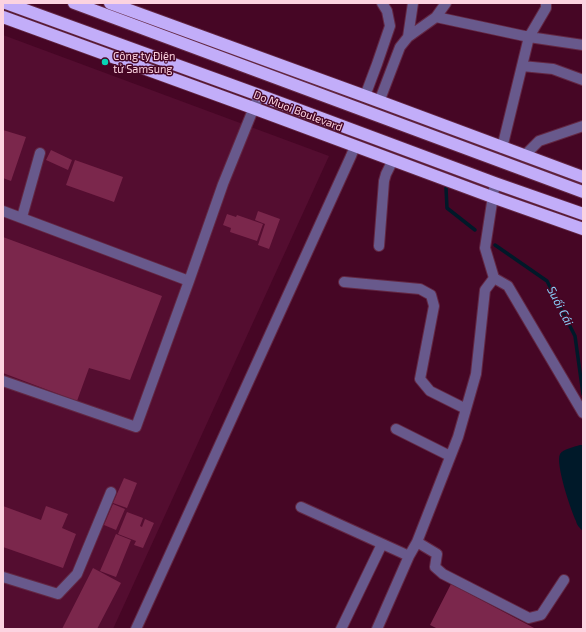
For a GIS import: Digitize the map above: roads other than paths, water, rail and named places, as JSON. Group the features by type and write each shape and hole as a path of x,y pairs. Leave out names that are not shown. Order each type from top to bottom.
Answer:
{"highway":[{"name":"Do Muoi Boulevard","path":"6,3 583,214"},
{"name":"Do Muoi Boulevard","path":"74,3 583,192"},
{"path":"110,3 583,177"},
{"name":"Do Muoi Boulevard","path":"3,17 583,229"}],"street":[{"path":"365,96 390,26 382,3"},
{"path":"408,37 413,3"},
{"path":"379,102 400,47 408,37 436,17 446,3"},
{"path":"502,148 529,37 546,8 546,3"},
{"path":"436,17 529,37 583,45"},
{"path":"522,66 553,70 583,80"},
{"path":"3,381 136,427 223,184 259,95"},
{"path":"524,156 539,141 583,126"},
{"path":"136,629 355,146"},
{"path":"22,217 40,153"},
{"path":"378,246 384,181 393,160"},
{"path":"495,183 485,248 494,278 508,286 583,413"},
{"path":"3,211 189,281"},
{"path":"377,629 409,556 417,542 458,437 476,374 486,290 494,278"},
{"path":"344,282 420,289 432,295 434,306 420,379 430,391 466,409"},
{"path":"396,429 450,456"},
{"path":"3,577 58,594 77,574 110,492"},
{"path":"301,507 409,556"},
{"path":"417,542 437,554 435,567 443,574 529,618 542,616 564,580"},
{"path":"341,629 382,544"}],"water":[{"path":"583,445 583,531 577,524 567,498 559,459 560,454 564,451"}],"waterway":[{"name":"Suối Cái","path":"446,188 447,208 475,230"},
{"name":"Suối Cái","path":"495,245 547,281 575,336 583,394"}],"place":[{"name":"Công ty Điện tử Samsung","path":"105,62"}]}
